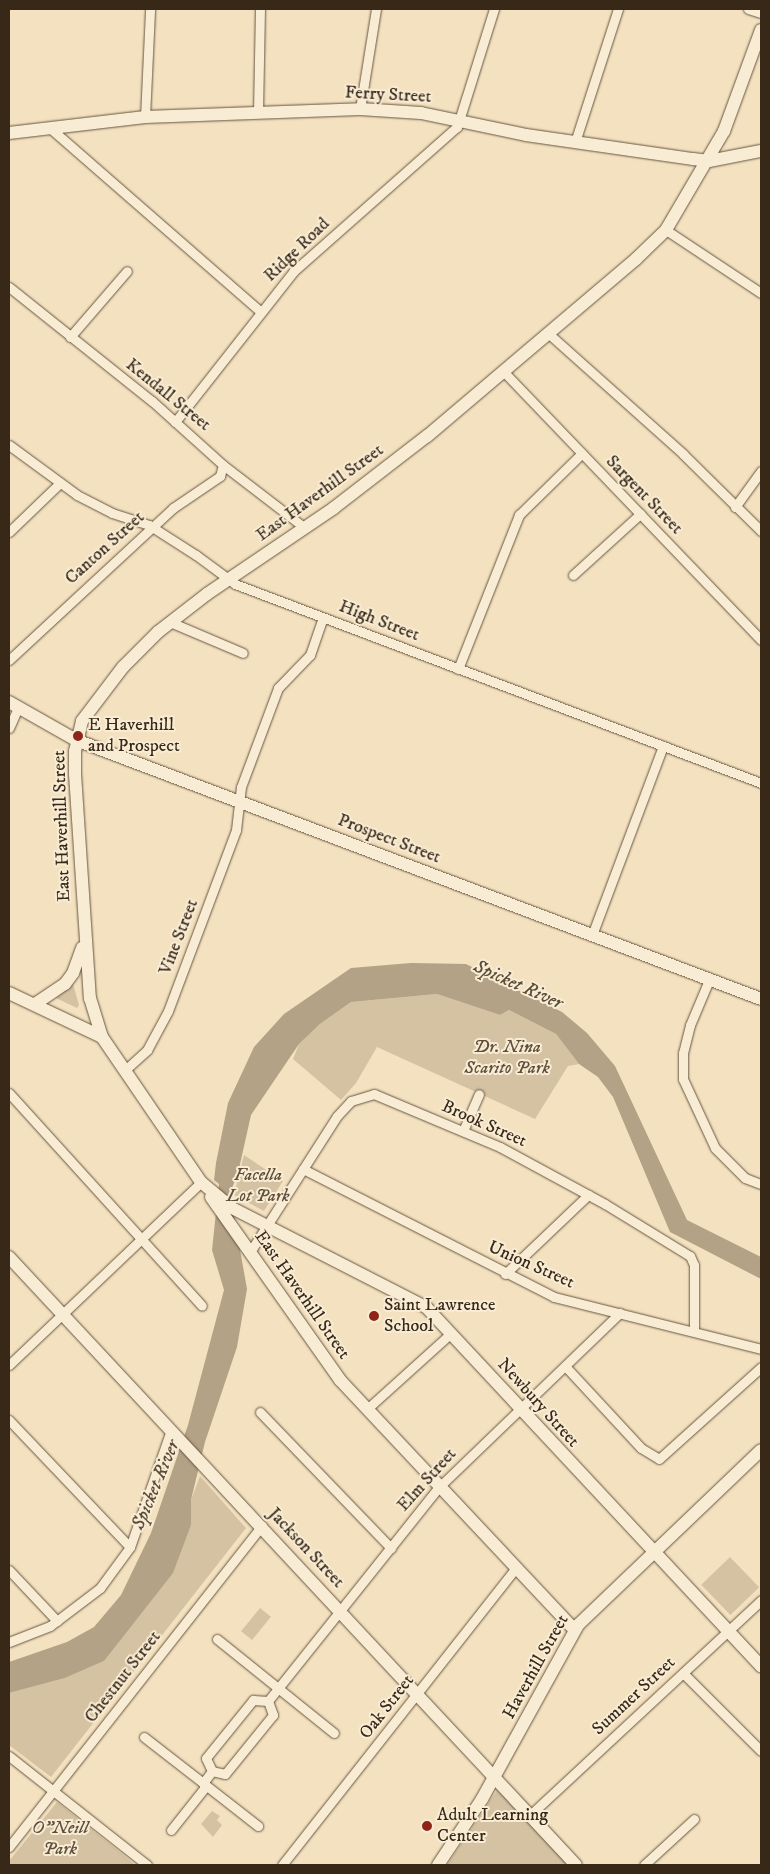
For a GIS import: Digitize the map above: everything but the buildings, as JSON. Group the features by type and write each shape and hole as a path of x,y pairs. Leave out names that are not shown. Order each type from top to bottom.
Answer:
{"main road":[{"name":"East Haverhill Street","path":"574,1629 367,1409 331,1368 102,1037 90,998 84,941 75,774 76,740 82,720 104,690 136,653 170,622 228,579 305,528 427,436 549,334 666,230 709,161 728,122 761,30"},
{"name":"Ferry Street","path":"9,133 145,117 360,109 421,113 526,135 709,161 761,151"},
{"name":"Prospect Street","path":"14,705 76,740 761,999"},
{"path":"35,1004 54,993 73,973 84,941"},
{"path":"9,993 102,1037"},
{"name":"Newbury Street","path":"205,1186 232,1208 405,1295 427,1308 761,1666"},
{"name":"Jackson Street","path":"9,1257 262,1526 576,1865"},
{"name":"Haverhill Street","path":"438,1865 494,1777 574,1629 653,1551 761,1450"}],"street":[{"path":"145,117 150,9"},
{"path":"258,112 260,9"},
{"path":"360,109 376,9"},
{"path":"459,120 494,9"},
{"path":"575,142 618,9"},
{"path":"748,9 761,14"},
{"name":"Ridge Road","path":"176,422 260,311 294,271 457,127 459,120"},
{"path":"50,128 260,311"},
{"path":"666,230 761,293"},
{"path":"70,337 127,271"},
{"name":"Kendall Street","path":"9,288 176,422 223,465 305,528"},
{"path":"549,334 683,454 761,531"},
{"name":"Sargent Street","path":"503,371 761,640"},
{"name":"High Street","path":"9,445 60,484 112,513 152,527 228,579 323,618 761,783"},
{"path":"458,669 519,515 582,453"},
{"name":"Canton Street","path":"9,660 173,508 220,476 223,465"},
{"path":"735,507 761,471"},
{"path":"9,532 60,484"},
{"path":"573,575 640,514"},
{"name":"Vine Street","path":"125,1070 147,1050 168,1012 236,830 241,803 241,787 278,688 310,654 323,618"},
{"path":"170,622 243,653"},
{"path":"9,728 14,705"},
{"path":"592,935 663,746"},
{"path":"710,980 690,1025 683,1053 684,1079 715,1148 746,1178 761,1184"},
{"path":"9,1093 202,1306"},
{"name":"Brook Street","path":"247,1248 303,1169 337,1116 361,1096 374,1094 500,1147 588,1195 690,1256 694,1265 694,1331"},
{"path":"463,1131 479,1094"},
{"name":"Union Street","path":"303,1169 505,1274 554,1296 761,1350"},
{"path":"9,1364 141,1239 205,1186"},
{"path":"505,1274 588,1195"},
{"name":"Elm Street","path":"268,1701 342,1612 439,1486 620,1313"},
{"path":"367,1409 451,1333"},
{"path":"565,1366 642,1448 660,1459 761,1367"},
{"path":"260,1412 391,1548"},
{"path":"9,1420 130,1547"},
{"path":"9,1642 57,1621 100,1588 130,1547 173,1433"},
{"name":"Chestnut Street","path":"9,1847 262,1526"},
{"name":"Oak Street","path":"282,1865 516,1568"},
{"path":"9,1570 57,1621"},
{"name":"Summer Street","path":"530,1815 761,1600"},
{"path":"217,1640 334,1733"},
{"path":"683,1673 761,1751"},
{"path":"253,1700 268,1701 273,1715 225,1774 212,1771 206,1758 253,1700"},
{"path":"144,1737 258,1826"},
{"path":"9,1756 147,1865"},
{"path":"170,1830 212,1771"},
{"path":"644,1865 694,1819"}],"green space":[{"path":"73,984 79,1005 77,1008 56,998"},
{"name":"Dr. Nina Scarito Park","path":"437,994 500,1015 509,1010 556,1034 579,1064 568,1066 535,1119 377,1047 356,1083 341,1100 293,1059 299,1044 320,1024 351,1002"},
{"name":"Facella Lot Park","path":"244,1155 283,1181 264,1211 234,1195"},
{"path":"200,1476 246,1528 51,1777 9,1745 9,1693 65,1678 104,1661 156,1592 191,1525 191,1500"},
{"path":"730,1557 759,1587 730,1615 701,1585"},
{"path":"260,1608 271,1617 252,1640 241,1631"},
{"path":"499,1787 571,1865 447,1865"},
{"name":"O\"Neill Park","path":"57,1802 135,1865 9,1865 9,1861"},
{"path":"212,1811 220,1816 217,1820 222,1825 213,1837 201,1824"}],"shaded area":[{"path":"411,963 466,964 562,1012 587,1033 615,1066 687,1220 761,1257 761,1279 670,1232 613,1097 598,1077 579,1064 556,1034 509,1010 500,1015 437,994 351,1002 320,1024 299,1044 251,1115 238,1173 230,1193 247,1289 237,1347 205,1442 191,1500 191,1525 173,1573 104,1661 65,1678 9,1693 9,1662 67,1642 94,1627 121,1595 151,1533 188,1425 224,1290 212,1250 219,1184 214,1180 216,1163 228,1103 254,1047 284,1014 351,968"}],"place":[{"name":"E Haverhill and Prospect","path":"78,736"},
{"name":"Saint Lawrence School","path":"374,1316"},
{"name":"Adult Learning Center","path":"427,1826"}],"water label":[{"name":"Spicket River","path":"518,985"},
{"name":"Spicket River","path":"156,1485"}]}
